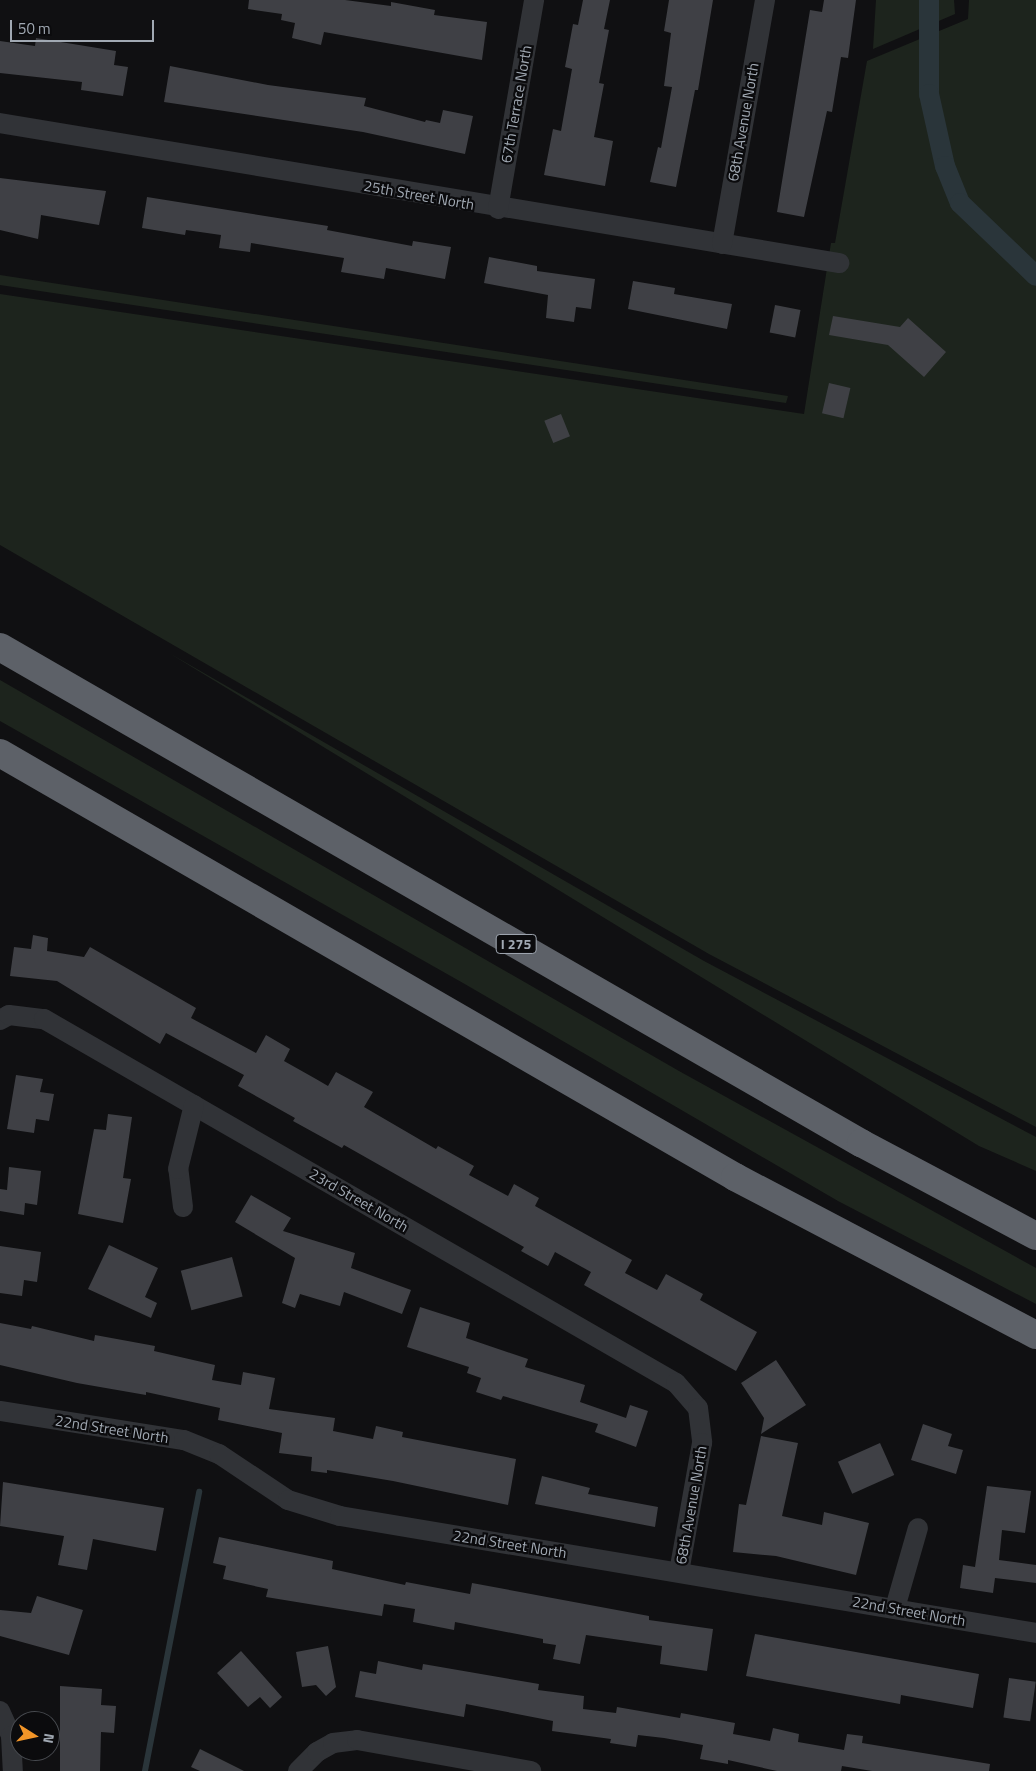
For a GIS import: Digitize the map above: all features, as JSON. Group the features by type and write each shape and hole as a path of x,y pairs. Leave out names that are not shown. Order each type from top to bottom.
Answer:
{"highway":[{"name":"I 275","path":"0,647 861,1143 1036,1236"},
{"path":"0,753 735,1177 1036,1335"}],"street":[{"name":"67th Terrace North","path":"498,209 534,0"},
{"name":"68th Avenue North","path":"722,244 765,0"},
{"name":"25th Street North","path":"0,123 498,209 839,263"},
{"name":"23rd Street North","path":"4,1017 44,1019 676,1383 698,1408"},
{"path":"183,1207 178,1169 194,1105"},
{"name":"68th Avenue North","path":"679,1572 702,1443 698,1408"},
{"name":"22nd Street North","path":"0,1411 184,1440 220,1454 288,1500 340,1516 1036,1633"},
{"path":"894,1608 918,1528"},
{"path":"0,1711 11,1736 13,1771"},
{"path":"298,1771 317,1752 333,1743 357,1740 531,1771"}],"shaded area":[{"path":"876,0 954,0 955,14 873,49"},
{"path":"969,0 1036,0 1036,1127 709,954 0,545 0,294 804,414 831,243 835,243 867,61 968,19"},
{"path":"0,275 788,396 786,403 0,285"},
{"path":"169,653 704,961 1036,1137 1036,1171 979,1146"},
{"path":"0,680 679,1071 1036,1268 1036,1304 838,1201 463,983 0,721"}],"building":[{"path":"249,0 345,0 391,6 391,2 435,10 434,15 487,22 482,60 324,32 321,45 292,38 295,23 281,20 282,14 248,9"},
{"path":"583,0 610,0 604,29 609,30 599,83 604,84 594,137 613,141 605,186 544,175 553,129 561,131 572,69 565,67 573,24 578,25"},
{"path":"669,0 713,0 698,90 695,90 676,187 650,182 658,147 661,148 672,87 664,86 671,33 664,31"},
{"path":"824,0 856,0 848,58 841,57 832,112 827,111 804,217 777,212 810,10 822,12"},
{"path":"36,38 116,51 114,65 128,67 123,96 81,90 82,82 0,73 0,41 35,46"},
{"path":"170,66 268,85 366,98 364,106 425,122 426,120 440,123 443,110 473,116 465,154 363,132 164,102"},
{"path":"0,178 106,191 99,225 41,215 38,239 0,230"},
{"path":"147,197 328,226 327,230 412,246 413,241 451,247 445,279 386,268 384,279 341,272 344,258 251,243 250,252 219,248 221,235 186,230 185,235 142,228"},
{"path":"489,257 537,266 537,271 595,279 591,309 576,307 574,322 546,318 548,295 484,283"},
{"path":"633,281 675,288 674,294 732,304 727,329 628,309"},
{"path":"775,305 801,310 795,337 770,332"},
{"path":"833,316 900,327 908,318 946,352 924,377 888,345 829,335"},
{"path":"829,383 850,388 843,418 822,413"},
{"path":"561,414 570,436 553,443 544,421"},
{"path":"33,935 48,938 47,951 84,957 90,947 196,1008 191,1018 256,1053 266,1035 290,1049 284,1061 328,1086 336,1072 373,1092 364,1107 436,1149 438,1146 474,1166 469,1175 508,1196 514,1184 539,1198 535,1206 632,1260 625,1273 657,1290 666,1274 703,1294 700,1300 757,1332 736,1371 584,1285 591,1272 555,1252 548,1266 521,1251 524,1247 344,1145 342,1148 293,1121 295,1118 238,1086 244,1075 166,1033 160,1044 57,981 10,976 14,947 31,949"},
{"path":"16,1075 43,1079 40,1092 54,1094 49,1121 36,1119 34,1133 7,1129"},
{"path":"108,1114 132,1117 123,1178 131,1179 123,1223 78,1214 94,1129 106,1130"},
{"path":"9,1167 41,1171 37,1205 25,1203 24,1215 0,1211 0,1189 7,1190"},
{"path":"251,1195 291,1218 283,1231 355,1253 351,1268 411,1290 402,1314 344,1292 340,1306 300,1294 295,1308 282,1303 295,1258 235,1222"},
{"path":"109,1245 158,1268 145,1297 157,1303 151,1318 88,1289"},
{"path":"0,1246 41,1252 37,1282 24,1280 22,1296 0,1293"},
{"path":"232,1257 243,1297 191,1310 181,1271"},
{"path":"420,1307 470,1323 466,1338 528,1359 525,1367 585,1385 580,1402 626,1418 630,1405 648,1411 636,1447 595,1432 598,1424 503,1396 501,1400 476,1392 481,1378 467,1373 469,1367 407,1347"},
{"path":"0,1323 31,1329 32,1326 94,1341 95,1335 155,1346 154,1351 215,1365 212,1380 241,1385 243,1372 275,1378 269,1409 335,1418 333,1431 373,1439 376,1426 403,1432 402,1437 516,1459 508,1505 393,1481 327,1470 327,1473 311,1471 312,1457 279,1453 282,1433 218,1420 220,1408 146,1392 146,1395 77,1383 0,1365"},
{"path":"776,1360 806,1405 761,1434 764,1418 741,1383"},
{"path":"923,1424 952,1434 948,1446 963,1450 956,1474 911,1460"},
{"path":"761,1436 798,1443 782,1516 822,1525 824,1512 869,1523 856,1575 776,1556 733,1552 739,1504 746,1505"},
{"path":"880,1443 894,1475 852,1494 838,1462"},
{"path":"542,1476 590,1488 588,1494 658,1507 655,1527 535,1504"},
{"path":"3,1482 164,1508 156,1551 93,1539 87,1570 58,1565 64,1536 0,1526"},
{"path":"987,1486 1031,1491 1025,1533 1002,1530 999,1560 1036,1565 1036,1583 995,1578 993,1593 960,1588 963,1565 975,1567"},
{"path":"219,1537 333,1561 332,1569 405,1585 406,1582 470,1594 472,1583 649,1616 649,1620 713,1629 707,1671 660,1664 662,1646 586,1635 580,1664 553,1659 556,1645 543,1643 543,1639 455,1622 454,1630 413,1622 415,1609 384,1604 382,1616 266,1597 268,1589 223,1579 226,1566 213,1563"},
{"path":"37,1596 83,1610 69,1655 0,1636 0,1610 31,1613"},
{"path":"755,1634 979,1674 973,1708 901,1695 900,1704 746,1676"},
{"path":"328,1646 336,1687 326,1696 316,1685 302,1687 296,1652"},
{"path":"241,1651 282,1697 270,1708 260,1697 248,1707 217,1673"},
{"path":"378,1661 422,1670 423,1664 539,1684 538,1690 584,1696 583,1709 616,1713 617,1707 680,1718 681,1713 735,1723 733,1734 770,1741 773,1728 799,1734 798,1742 844,1750 847,1734 863,1736 862,1743 990,1764 989,1771 872,1771 842,1766 841,1771 777,1771 728,1760 728,1764 700,1759 703,1745 664,1738 638,1735 636,1747 610,1743 611,1739 552,1731 553,1721 466,1704 464,1717 355,1697 360,1671 376,1674"},
{"path":"1009,1678 1036,1682 1030,1721 1003,1718"},
{"path":"60,1686 102,1689 101,1705 116,1706 114,1733 101,1732 100,1771 60,1771"},
{"path":"200,1749 244,1771 200,1771 191,1767"}],"waterway":[{"path":"929,0 929,94 945,166 960,203 1036,276"},
{"path":"145,1771 199,1492"}]}
